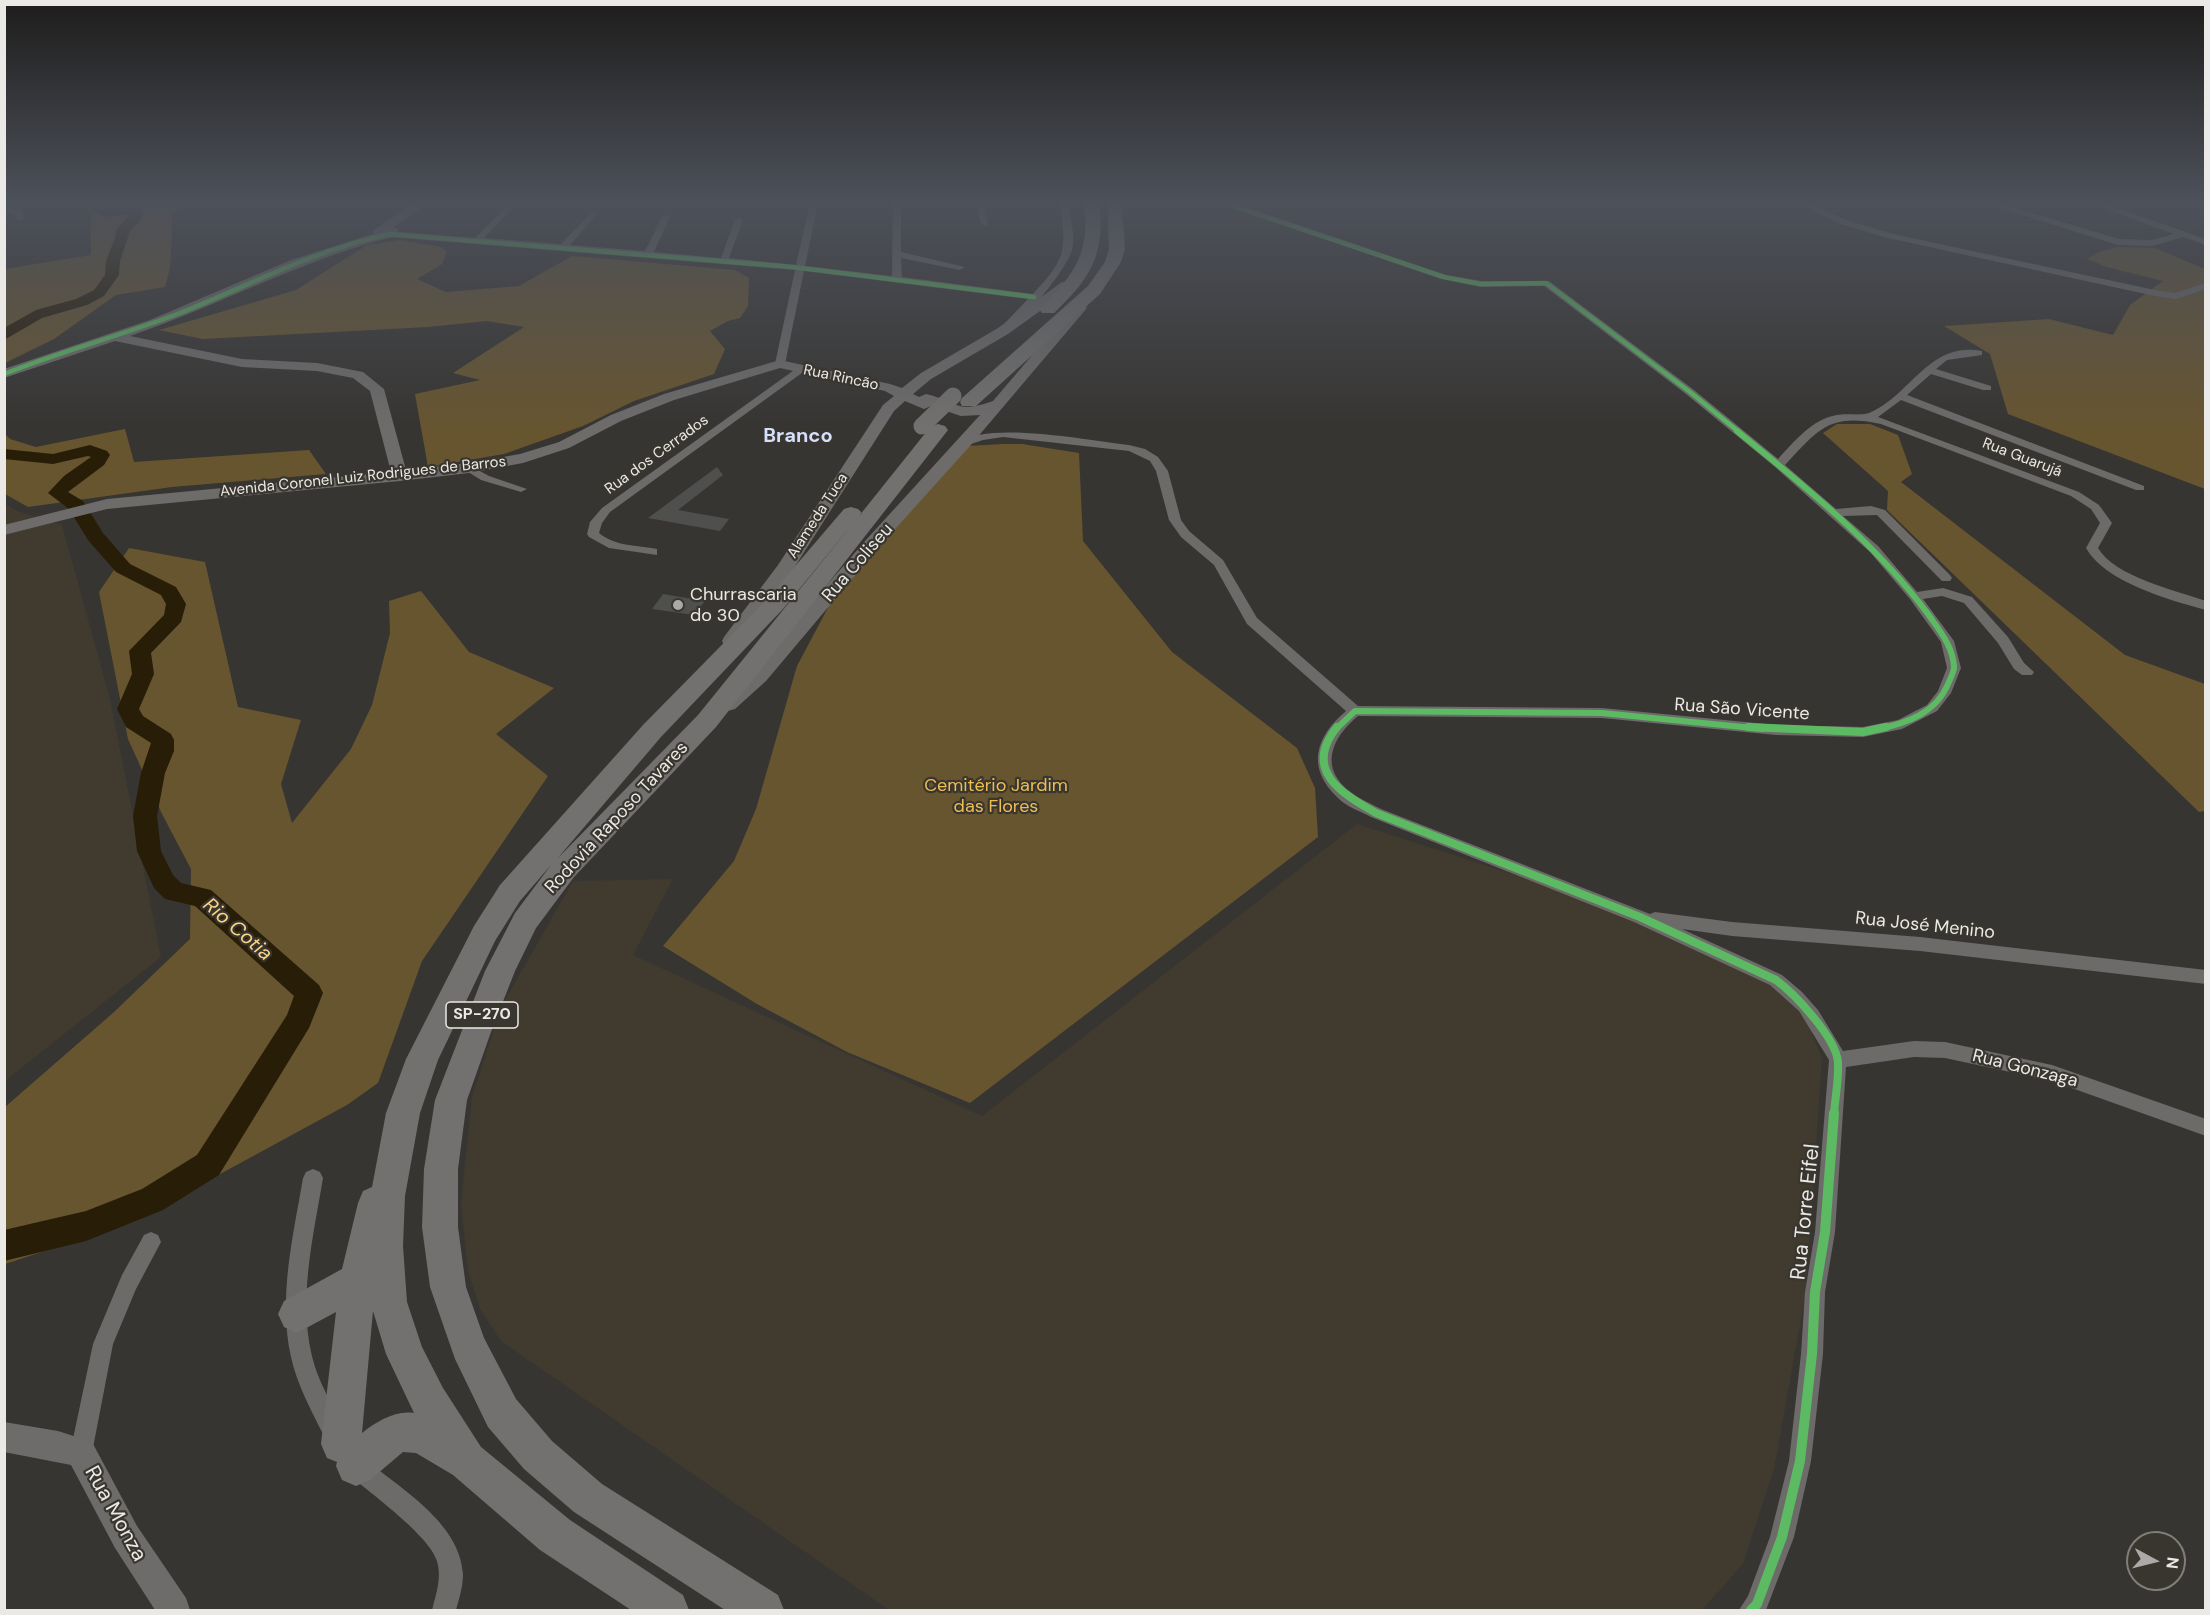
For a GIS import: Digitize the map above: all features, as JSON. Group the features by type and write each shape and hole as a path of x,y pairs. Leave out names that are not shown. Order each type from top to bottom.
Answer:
{"highway":[{"name":"Rodovia Raposo Tavares","path":"961,399 1077,278"},
{"name":"Rodovia Raposo Tavares","path":"961,399 1094,290 1102,278"},
{"name":"Rodovia Raposo Tavares","path":"763,1611 588,1498 538,1455 502,1413 468,1346 448,1287 440,1227 441,1169 451,1100 500,971 525,921 564,869 707,721 798,610 964,427 961,399"},
{"name":"Rodovia Raposo Tavares","path":"668,1611 555,1535 467,1461 429,1402 405,1354 389,1302 385,1246 388,1196 404,1113 422,1059 454,992 484,934 510,893 652,731 711,668 775,604 964,427"},
{"path":"798,610 844,577"},
{"path":"404,1113 380,1180 358,1280 348,1455 386,1441 402,1432 419,1434 467,1461"},
{"path":"297,1314 358,1280"}],"street":[{"path":"7,373 114,337 185,310 257,278"},
{"path":"780,364 800,278"},
{"path":"906,278 1034,297"},
{"name":"Alameda Tuca","path":"1003,331 1051,278"},
{"name":"Alameda Tuca","path":"711,668 785,568 883,415 907,388 1003,331 1076,278"},
{"name":"Rua São Vicente","path":"1355,711 1602,713 1776,730 1863,732 1902,724 1932,708 1944,693 1954,668 1947,641 1914,596 1874,549 1779,465 1690,392 1546,283 1481,284 1446,278"},
{"path":"2086,278 2167,296 2184,294 2205,286"},
{"name":"Rua Coliseu","path":"707,721 759,676 844,577 964,427 997,404 1094,290"},
{"path":"1011,294 1019,313"},
{"path":"114,337 242,363 317,367 358,375 377,389 400,476"},
{"path":"1870,417 1900,396 1928,370 1949,355 1978,353"},
{"name":"Rua Rincão","path":"780,364 801,370 907,388 964,427"},
{"name":"Avenida Coronel Luiz Rodrigues de Barros","path":"4,530 90,506 469,468 548,451 616,418 669,397 780,364"},
{"name":"Rua dos Cerrados","path":"653,552 600,541 593,534 596,522 606,510 801,370"},
{"path":"1928,370 1987,388"},
{"path":"907,388 919,386 919,391 935,402 971,413 986,411 997,404"},
{"path":"1900,396 2140,488"},
{"path":"883,415 899,408 964,427 1129,448 1142,451 1154,459 1162,471 1175,520 1185,534 1219,563 1252,621 1355,711 1339,723 1323,750 1324,771 1344,795 1376,813 1640,917 1776,980 1796,994 1815,1017 1838,1060"},
{"name":"Rua Guarujá","path":"1779,465 1817,425 1844,417 1870,417 2075,494 2095,507 2106,524 2092,548 2094,555 2117,572 2205,606"},
{"path":"469,468 485,478 521,489"},
{"path":"1833,513 1871,510 1881,512 1947,578"},
{"path":"1914,596 1943,592 1968,600 2002,640 2019,666 2027,672"},
{"name":"Rua José Menino","path":"1640,917 1698,925 1920,944 2205,977"},
{"name":"Rua Gonzaga","path":"1838,1060 1914,1049 1945,1050 2052,1073 2205,1128"},
{"name":"Rua Torre Eifel","path":"1751,1611 1756,1604 1782,1537 1800,1461 1812,1354 1815,1292 1825,1232 1838,1060"},
{"path":"313,1178 297,1274 297,1314 302,1359 323,1411 348,1455 433,1531 447,1553 451,1579 444,1611"},
{"path":"81,1454 103,1344 129,1282 151,1242"},
{"name":"Rua Monza","path":"4,1437 58,1446 81,1454 91,1468 126,1537 174,1611"}],"shaded area":[{"path":"5,504 17,511 62,525 110,699 161,957 5,1081"},
{"path":"1357,824 1565,891 1658,931 1770,984 1796,1001 1806,1019 1822,1058 1806,1292 1774,1469 1743,1564 1702,1610 889,1610 501,1341 480,1309 468,1271 461,1203 472,1097 501,1007 573,881 673,879 633,955 982,1116"}],"green space":[{"path":"5,278 167,278 165,287 116,295 54,339 5,363"},
{"path":"314,278 418,278 446,292 519,286 532,278 749,278 748,306 740,318 728,321 710,331 725,349 714,374 634,401 583,426 504,454 428,467 415,394 480,380 453,373 524,327 487,321 428,327 203,339 159,330 296,290"},
{"path":"2152,278 2205,278 2205,489 2008,414 1990,354 1944,326 2049,319 2113,335 2130,305 2163,281"},
{"path":"1837,424 1870,424 1898,435 1912,474 1901,482 2125,655 2205,684 2205,811 2199,812 1887,510 1888,491 1823,433"},
{"path":"125,429 134,462 309,450 326,474 172,487 28,507 5,494 5,434 10,439 36,447"},
{"name":"Cemitério Jardim das Flores","path":"1022,444 1079,453 1083,541 1172,652 1297,748 1315,788 1318,837 970,1103 847,1052 757,1004 663,946 734,861 756,809 797,666 840,585 967,446"},
{"path":"129,548 205,562 238,707 301,720 281,784 292,823 351,749 372,705 390,633 389,601 421,591 469,652 554,688 496,734 548,776 422,961 378,1083 347,1105 130,1223 5,1264 5,1107 113,1013 190,939 191,869 162,814 128,739 99,592"}],"building":[{"path":"717,467 723,475 678,510 729,519 720,531 648,518"},
{"name":"Churrascaria do 30","path":"663,594 705,601 694,615 652,609"}],"waterway":[{"name":"Rio Cotia","path":"4,335 41,313 91,299 106,286 110,278"},
{"name":"Rio Cotia","path":"4,454 53,459 90,450 101,455 98,461 70,480 57,493 76,505 95,536 123,568 169,591 176,604 174,617 140,651 143,674 128,709 134,721 163,740 162,751 153,773 145,816 149,851 163,881 174,892 202,897 309,993 299,1020 208,1165 152,1200 86,1226 4,1246"}],"cycle path":[{"path":"4,374 182,312 258,278"},
{"path":"892,278 1034,297"},
{"path":"1451,278 1481,284 1546,283 1690,392 1779,465 1874,549 1914,596 1947,641 1954,668 1944,693 1932,708 1902,724 1863,732 1776,730 1602,713 1355,711 1335,729 1325,750 1324,761 1333,783 1347,797 1376,813 1640,917 1776,980 1805,1006 1826,1036 1838,1060 1825,1232 1815,1292 1812,1354 1800,1461 1782,1537 1757,1604 1751,1610"}],"place":[{"name":"Churrascaria do 30","path":"678,605"}],"district":[{"name":"Branco","path":"798,437"}]}
